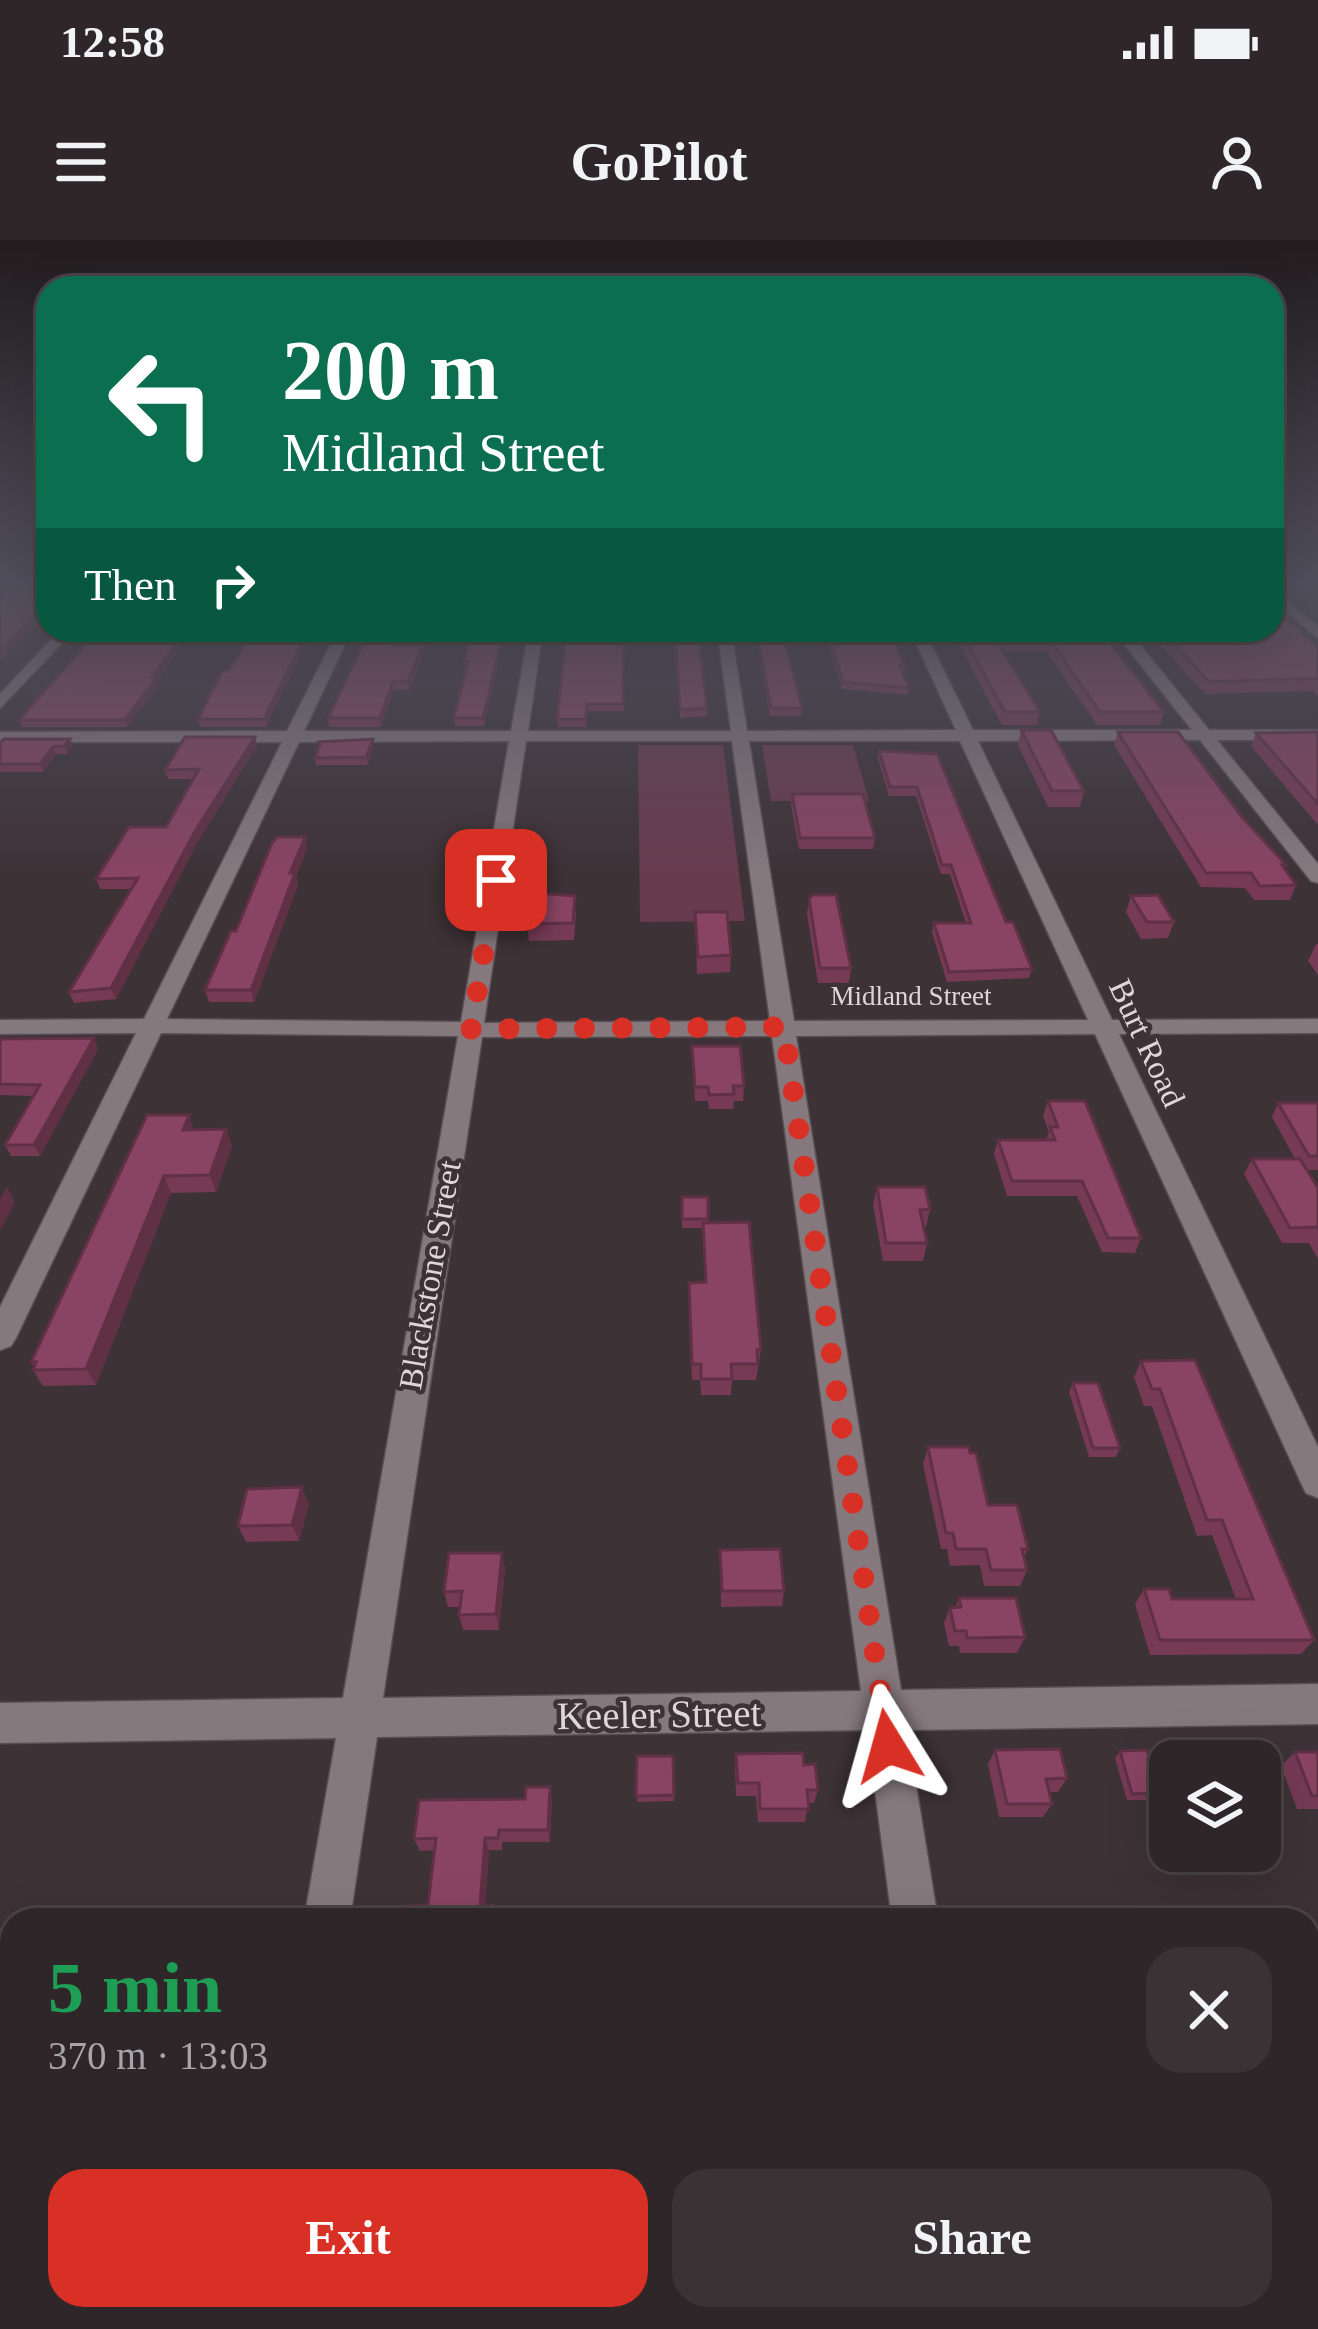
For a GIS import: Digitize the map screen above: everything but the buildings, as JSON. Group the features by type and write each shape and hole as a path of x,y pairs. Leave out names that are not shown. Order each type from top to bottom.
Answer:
{"street":[{"path":"0,1338 320,682"},
{"name":"Blackstone Street","path":"329,1908 528,682"},
{"path":"732,682 913,1908"},
{"name":"Burt Road","path":"941,682 1318,1484"},
{"path":"1162,682 1318,877"},
{"path":"0,737 1318,734"},
{"name":"Midland Street","path":"0,1027 1318,1026"},
{"name":"Keeler Street","path":"0,1723 1318,1705"}],"shaded area":[{"path":"638,745 723,745 745,921 640,922"},
{"path":"762,745 853,745 869,801 771,801"}],"route":[{"path":"496,880 471,1029 784,1027 888,1746"}]}
